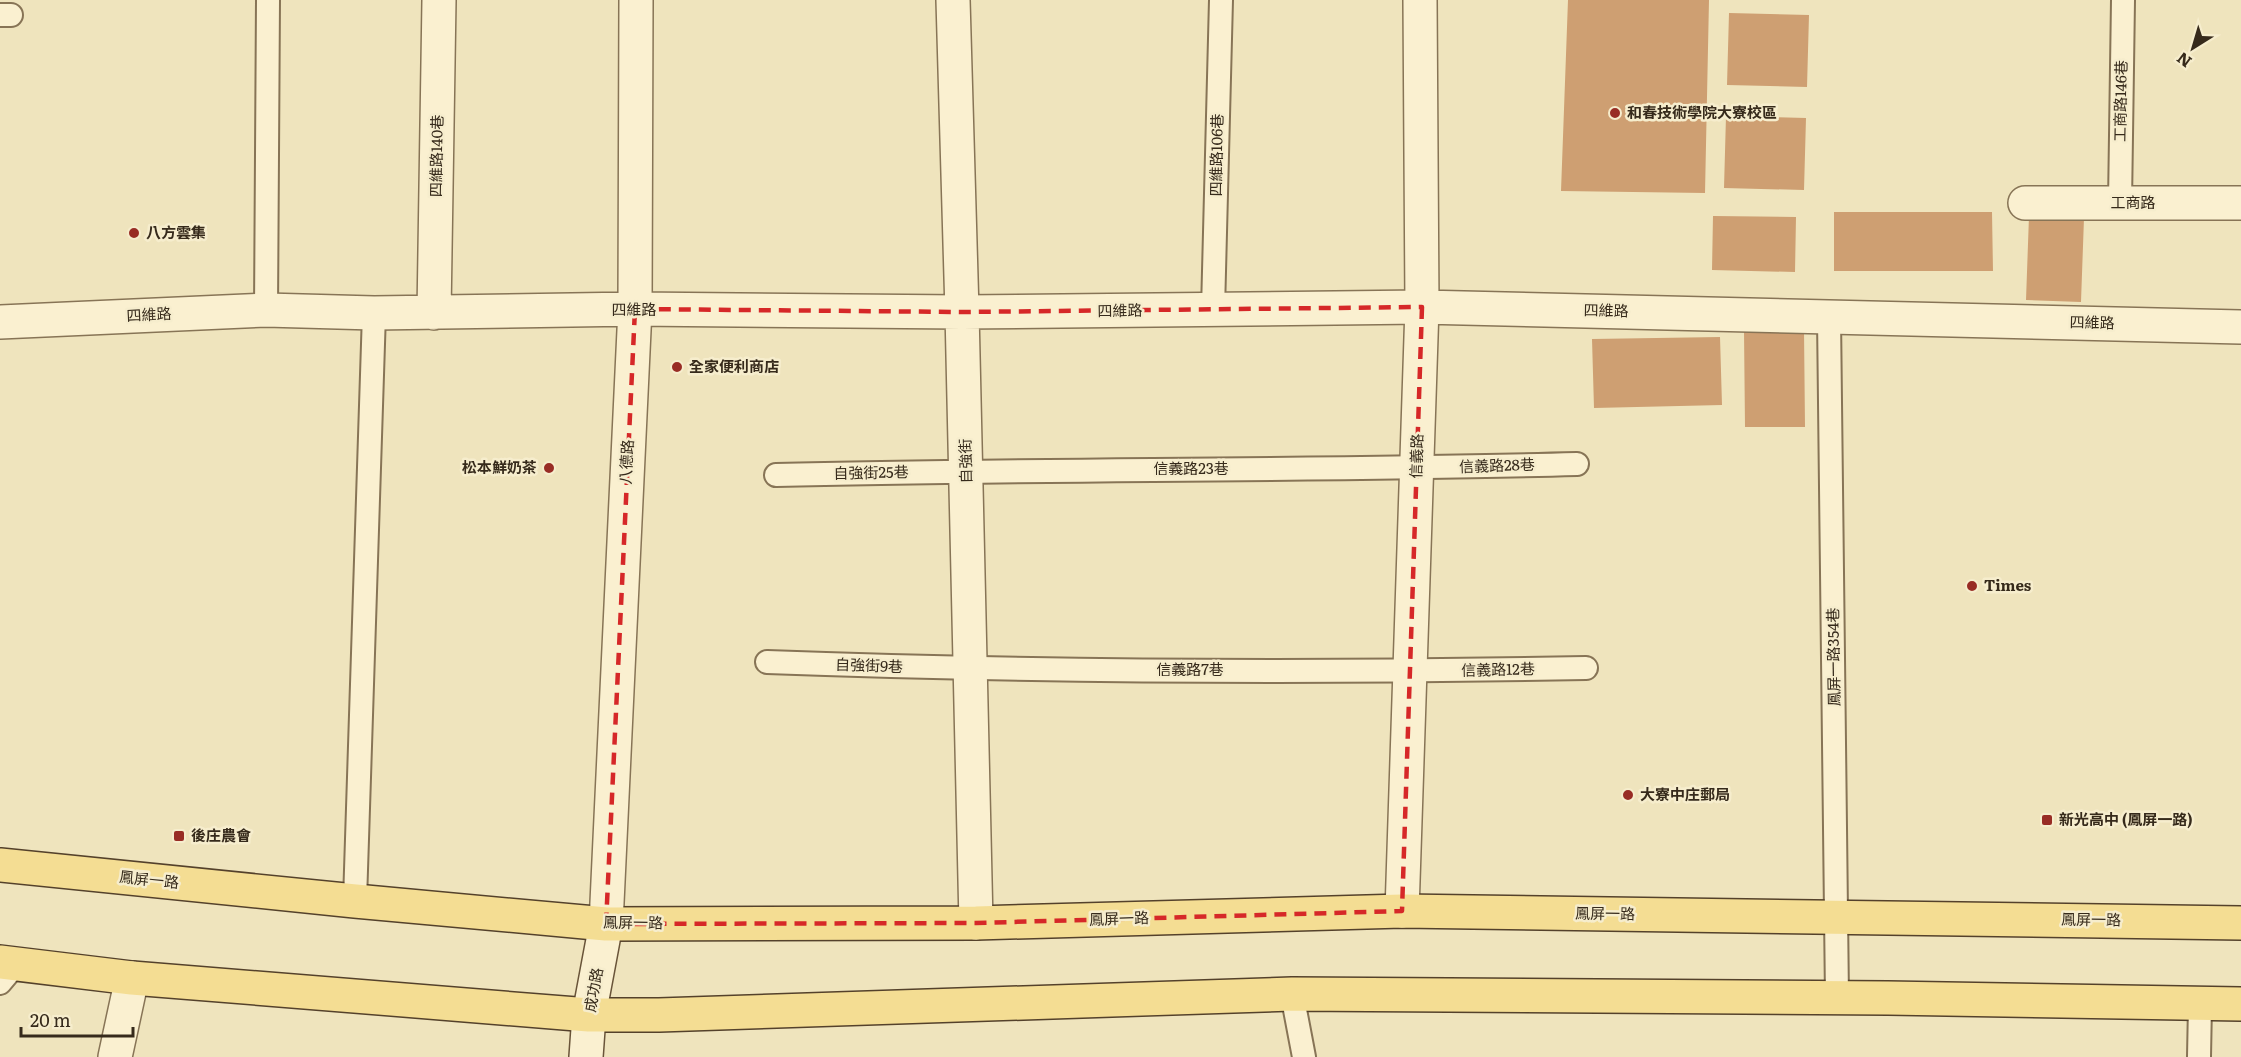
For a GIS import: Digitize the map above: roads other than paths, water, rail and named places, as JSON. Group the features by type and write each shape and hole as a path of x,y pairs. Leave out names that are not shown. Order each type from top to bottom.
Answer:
{"main road":[{"name":"鳳屏一路","path":"0,865 606,924 975,923 1402,911 2241,923"},
{"path":"5,970 589,1015 659,1015 1292,994 2241,1004"}],"street":[{"name":"四維路140巷","path":"434,313 439,0"},
{"name":"八德路","path":"606,924 634,309 636,0"},
{"name":"自強街","path":"953,0 963,312 975,923"},
{"name":"信義路","path":"1402,911 1422,307 1420,0"},
{"name":"工商路","path":"2025,203 2241,203"},
{"name":"四維路","path":"0,322 266,310 374,313 634,309 963,312 1422,307 2241,327"},
{"name":"成功路","path":"586,1057 589,1015 606,924"},
{"path":"115,1057 132,978"}],"lane":[{"path":"266,310 267,0"},
{"name":"四維路106巷","path":"1213,310 1221,0"},
{"name":"工商路146巷","path":"2120,203 2122,0"},
{"path":"356,901 374,313"},
{"name":"鳳屏一路354巷","path":"1829,317 1837,998"},
{"name":"信義路28巷","path":"1416,468 1577,464"},
{"name":"信義路23巷","path":"966,470 1416,468"},
{"name":"自強街25巷","path":"776,475 966,470"},
{"name":"自強街9巷","path":"767,662 970,669"},
{"name":"信義路12巷","path":"1410,671 1586,668"},
{"name":"信義路7巷","path":"970,669 1410,671"},
{"path":"1292,994 1304,1057"},
{"path":"2199,1057 2200,1005"}],"place":[{"name":"和春技術學院大寮校區","path":"1615,113"},
{"name":"八方雲集","path":"134,233"},
{"name":"全家便利商店","path":"677,367"},
{"name":"松本鮮奶茶","path":"549,468"},
{"name":"Times","path":"1972,586"},
{"name":"大寮中庄郵局","path":"1628,795"},
{"name":"新光高中 (鳳屏一路)","path":"2047,820"},
{"name":"後庄農會","path":"179,836"}]}
